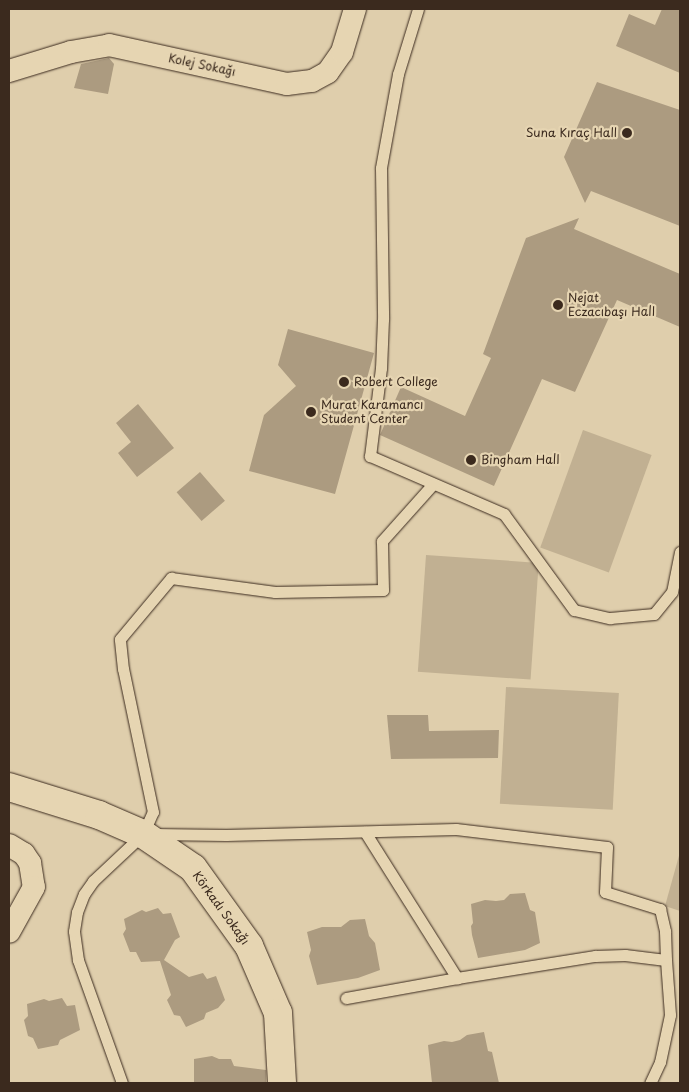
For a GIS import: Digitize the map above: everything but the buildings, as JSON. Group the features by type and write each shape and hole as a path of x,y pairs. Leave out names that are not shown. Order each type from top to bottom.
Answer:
{"street":[{"name":"Kolej Sokağı","path":"9,71 71,52 109,45 287,84 312,81 328,72 342,52 355,9"},
{"name":"Körkadı Sokağı","path":"9,788 99,814 143,834 193,868 250,946 278,1013 282,1083"},
{"path":"9,845 24,854 30,863 34,887 9,932"}],"lane":[{"path":"418,9 398,74 381,168 383,329 381,368 370,456 504,514 574,610 610,618 654,614 672,592 680,552"},
{"path":"122,1083 78,960 74,931 77,912 93,881 143,834 153,812 123,669 120,639 171,578 275,592 383,590 382,541 433,484"},
{"path":"143,834 226,836 456,829 607,847 605,892 660,909 665,931 670,1015 660,1062 650,1083"},
{"path":"365,832 457,978"},
{"path":"346,998 595,956 625,955 666,960"}],"shaded area":[{"path":"583,430 652,455 609,572 540,547"},
{"path":"426,555 539,563 531,680 418,672"},
{"path":"506,687 619,693 613,810 500,804"},
{"path":"680,852 680,911 665,906"}],"place":[{"name":"Suna Kıraç Hall","path":"627,133"},
{"name":"Nejat Eczacıbaşı Hall","path":"558,305"},
{"name":"Robert College","path":"344,382"},
{"name":"Murat Karamancı Student Center","path":"311,412"},
{"name":"Bingham Hall","path":"471,460"}]}
